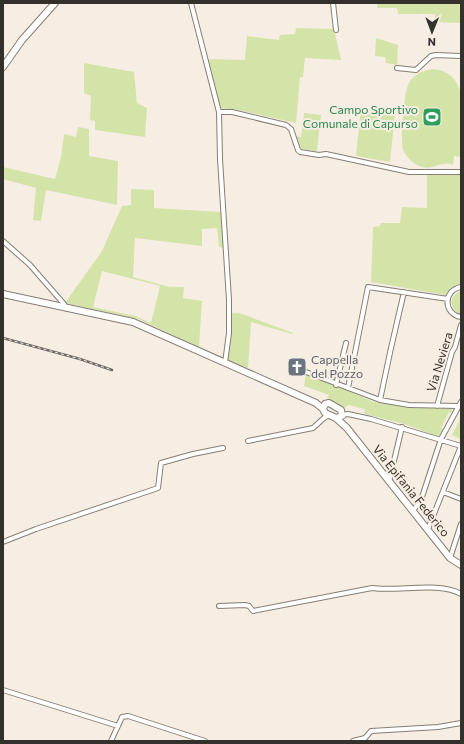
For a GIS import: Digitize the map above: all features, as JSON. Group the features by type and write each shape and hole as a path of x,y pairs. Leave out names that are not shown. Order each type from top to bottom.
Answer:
{"main road":[{"path":"3,67 22,40 54,3"},
{"path":"3,294 133,322 295,394 338,415"},
{"path":"324,408 332,403 338,415"},
{"name":"Via Epifania Federico","path":"338,415 450,558 461,565"}],"street":[{"path":"191,3 219,112 220,159 229,300 229,333 225,363"},
{"path":"333,3 336,30"},
{"path":"397,68 416,70 431,56 436,55 461,56"},
{"path":"219,112 232,112 286,126 291,129 300,152 319,155 326,154 409,172 461,172"},
{"path":"3,241 30,265 59,298 64,307"},
{"path":"348,388 368,287 448,299"},
{"path":"461,287 453,290 447,303 450,311 461,317"},
{"path":"380,400 404,292"},
{"name":"Via Neviera","path":"437,406 461,325"},
{"path":"336,385 346,343"},
{"path":"306,372 336,385 380,400 409,405 458,406"},
{"path":"413,511 422,497 441,439 461,402"},
{"path":"319,423 324,408"},
{"path":"248,441 313,428 324,418 338,415 364,417 402,427 461,446 428,529"},
{"path":"389,482 402,427"},
{"path":"3,542 158,488 161,463 193,454 223,448"},
{"path":"443,492 461,499"},
{"path":"450,558 461,524"},
{"path":"219,606 245,605 249,606 253,611 372,588 446,589 453,590 461,594"},
{"path":"3,690 118,726"},
{"path":"111,741 122,717 128,716 205,741"},
{"path":"353,741 365,738 371,731 461,723"}],"green space":[{"path":"377,3 461,3 461,23 435,22 435,14 398,14 397,8 377,8"},
{"path":"296,28 334,29 341,60 305,58 303,77 300,77 296,123 238,110 219,108 206,59 245,60 247,36 279,40 280,35 295,34"},
{"path":"376,38 398,45 397,65 386,63 385,57 375,56"},
{"path":"84,63 134,72 137,103 147,108 145,137 95,130 95,121 90,120 91,96 84,93"},
{"name":"Campo Sportivo Comunale di Capurso","path":"432,69 443,71 451,76 457,83 461,94 461,157 454,156 453,165 446,164 425,168 413,162 407,157 403,150 403,116 409,83 413,77 419,73"},
{"path":"361,108 395,113 390,162 356,156"},
{"path":"304,113 321,115 317,151 300,147 294,136 301,137"},
{"path":"78,127 89,129 89,156 118,161 117,205 46,190 41,221 33,220 36,188 3,179 3,167 55,179 61,157 64,134 76,137"},
{"path":"461,174 461,283 448,291 445,295 371,282 373,227 380,226 381,223 400,223 402,207 427,208 427,175"},
{"path":"131,189 154,190 154,208 221,212 224,248 219,247 217,228 202,229 202,246 135,238 133,277 170,287 184,287 183,298 202,301 199,347 138,319 65,303 102,251 122,206 131,205","holes":["102,271 160,286 151,323 135,316 93,307"]},
{"path":"461,291 461,314 452,306 452,299"},
{"path":"230,313 245,315 293,333 292,334 251,322 248,368 226,360"},
{"path":"306,373 374,402 412,408 451,408 452,410 451,413 449,412 441,428 443,429 441,434 437,436 404,424 365,414 364,409 349,405 344,408 333,401 326,401 329,395 304,386"},
{"path":"461,417 461,437 460,439 452,435"}],"railway":[{"path":"3,338 80,359 112,370"}],"place":[{"name":"Campo Sportivo Comunale di Capurso","path":"432,117"},
{"name":"Cappella del Pozzo","path":"297,367"}]}
